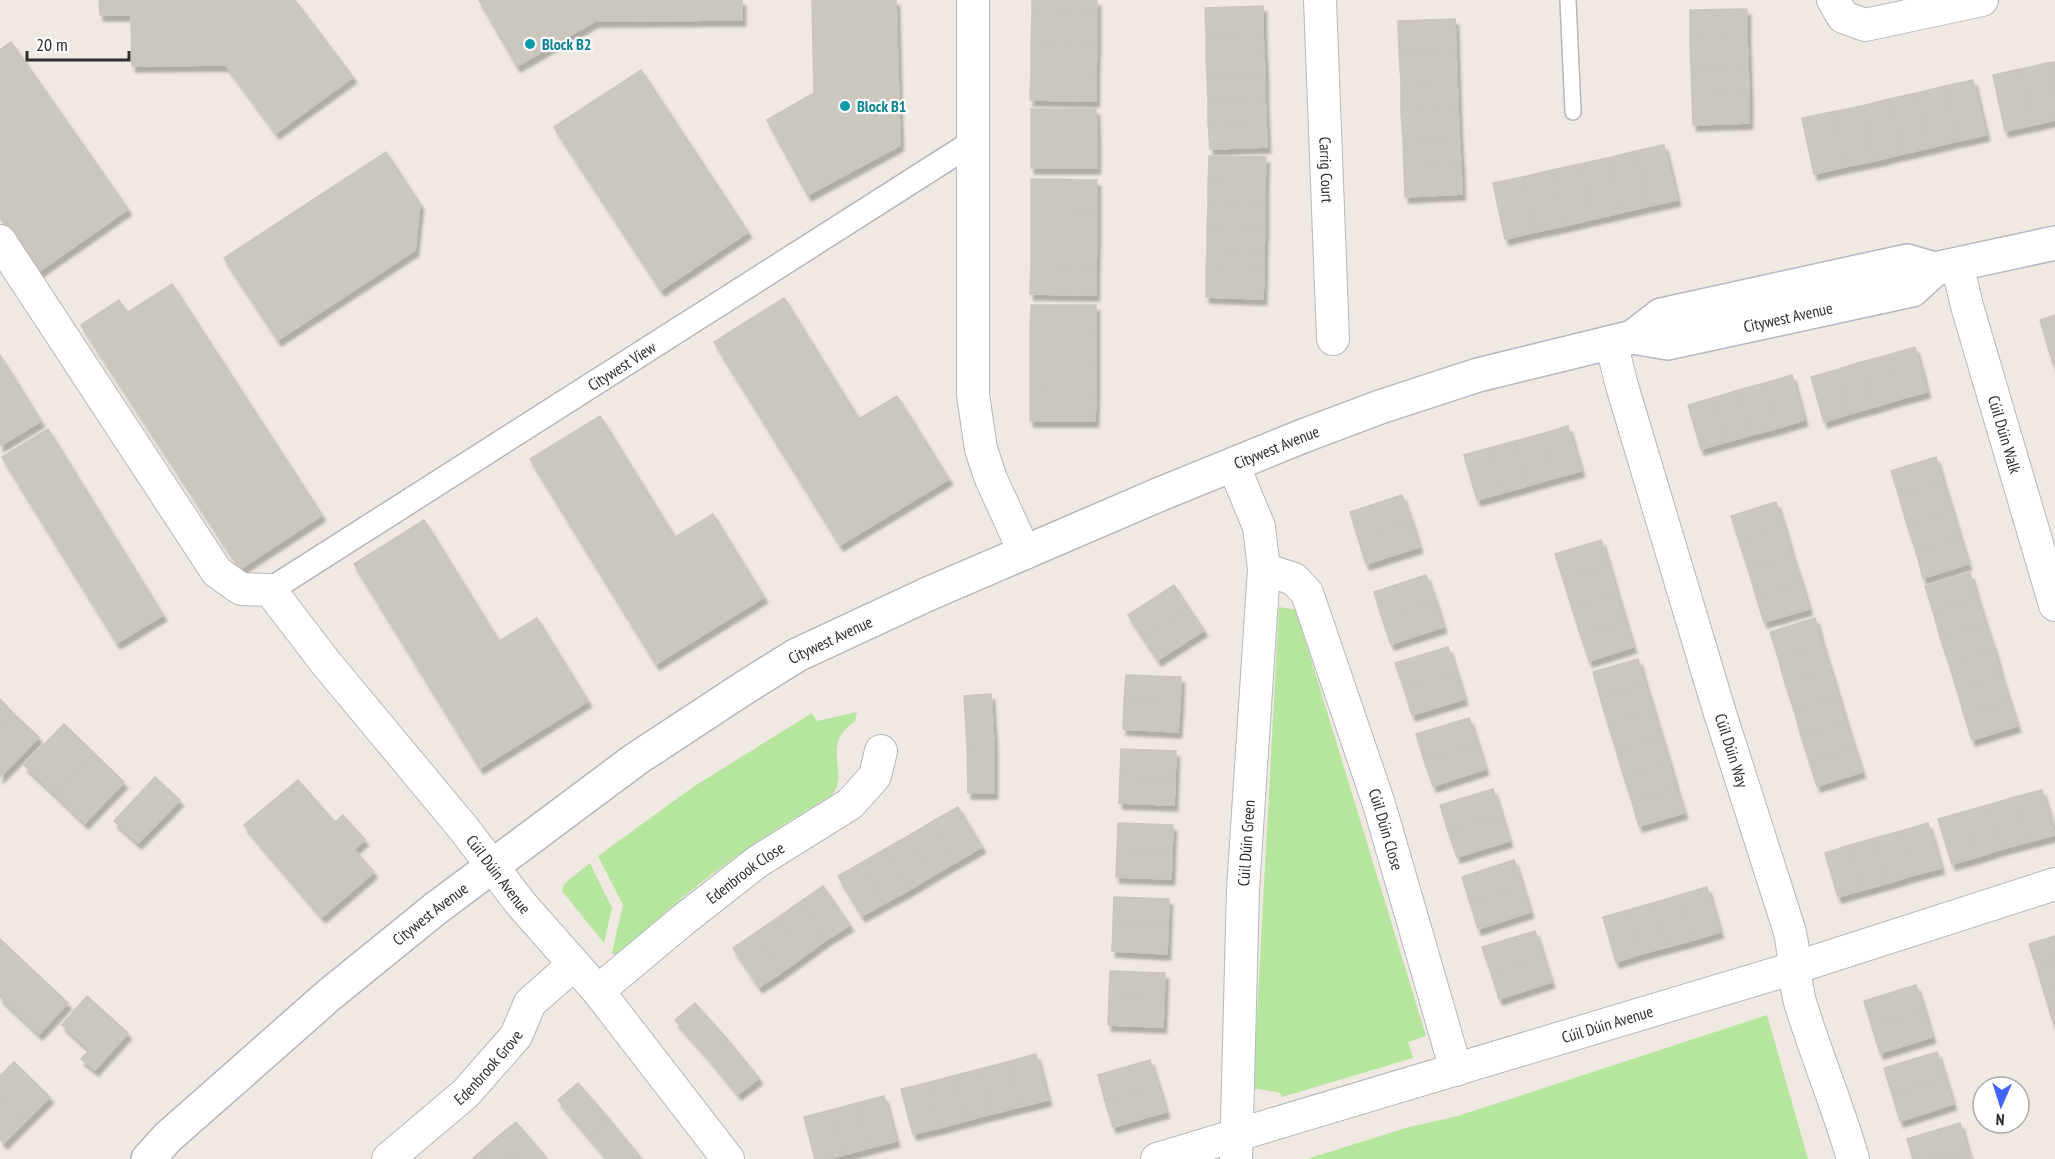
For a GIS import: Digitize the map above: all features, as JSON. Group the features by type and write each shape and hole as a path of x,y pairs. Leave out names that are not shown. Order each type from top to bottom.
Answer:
{"street":[{"path":"973,0 973,395 981,449 991,479 1025,553"},
{"name":"Carrig Court","path":"1320,0 1333,339"},
{"path":"1833,0 1843,17 1865,25 1982,0"},
{"name":"Citywest View","path":"270,590 973,142"},
{"path":"0,241 217,572 241,589 270,590"},
{"path":"1946,266 2055,243"},
{"name":"Citywest Avenue","path":"148,1159 168,1137 329,995 492,866 636,759 797,655 928,594 1158,495 1380,407 1478,375 1622,339 1668,343 1912,290 1946,266"},
{"name":"Cúil Dúin Walk","path":"1946,266 1967,306 2055,605"},
{"name":"Cúil Dúin Way","path":"1622,339 1625,398 1716,699 1789,929 1800,999 1854,1159"},
{"name":"Cúil Dúin Green","path":"1233,464 1259,527 1264,569 1243,889 1236,1148"},
{"name":"Cúil Dúin Close","path":"1264,569 1294,579 1307,593 1379,804 1456,1070"},
{"name":"Cúil Dúin Avenue","path":"270,590 326,663 457,821 521,904 598,991 728,1159"},
{"name":"Edenbrook Close","path":"598,991 757,862 850,804 876,776 881,751"},
{"name":"Cúil Dúin Avenue","path":"1157,1159 1236,1148 1456,1070 1794,968 2055,884"},
{"name":"Edenbrook Grove","path":"388,1159 466,1093 516,1036 530,1003 573,965"}],"lane":[{"path":"1568,0 1573,112"}],"green space":[{"path":"1279,607 1296,610 1426,1036 1408,1042 1413,1058 1282,1097 1280,1093 1253,1089"},
{"path":"857,712 855,721 844,731 839,740 837,787 831,796 774,831 718,870 666,912 617,958 612,953 623,905 598,856 693,787 812,713 817,721"},
{"path":"590,863 612,908 604,943 562,891 564,884"},
{"path":"1767,1015 1808,1159 1307,1159 1409,1127 1458,1116"}],"building":[{"path":"99,0 295,0 353,77 276,133 226,65 132,66 131,15 100,15"},
{"name":"Block B2","path":"479,0 742,0 742,20 595,21 517,66"},
{"name":"Block B1","path":"812,0 896,0 900,145 808,195 767,120 814,93"},
{"path":"1032,0 1097,0 1097,13 1032,12"},
{"path":"1263,6 1263,33 1206,35 1205,8"},
{"path":"1747,9 1747,37 1690,38 1690,10"},
{"path":"1032,12 1097,13 1097,42 1031,41"},
{"path":"1455,19 1456,50 1399,52 1398,21"},
{"path":"1263,33 1264,55 1206,56 1206,35"},
{"path":"1747,37 1748,65 1691,67 1690,38"},
{"path":"1031,41 1097,42 1096,72 1031,71"},
{"path":"11,42 128,209 38,272 0,218 0,50"},
{"path":"1456,50 1457,80 1401,82 1399,52"},
{"path":"1264,55 1265,76 1207,78 1206,56"},
{"path":"2055,62 2055,92 2048,63"},
{"path":"2048,63 2055,92 2055,120 2033,125 2021,69"},
{"path":"1748,65 1749,94 1692,96 1691,67"},
{"path":"2021,69 2033,125 2005,131 1993,75"},
{"path":"641,70 748,232 661,290 554,127"},
{"path":"1031,71 1096,72 1096,101 1030,100"},
{"path":"1265,76 1265,98 1208,100 1207,78"},
{"path":"1457,80 1458,108 1401,111 1401,82"},
{"path":"1973,80 1986,135 1958,141 1945,86"},
{"path":"1945,86 1958,141 1929,148 1917,93"},
{"path":"1917,93 1929,148 1902,154 1889,99"},
{"path":"1749,94 1749,123 1693,125 1692,96"},
{"path":"1265,98 1266,120 1208,122 1208,100"},
{"path":"1889,99 1902,154 1874,161 1862,106"},
{"path":"1862,106 1874,161 1844,167 1832,112"},
{"path":"1458,108 1459,136 1403,139 1401,111"},
{"path":"1031,109 1096,109 1097,139 1031,139"},
{"path":"1832,112 1844,167 1814,174 1802,118"},
{"path":"1266,120 1267,147 1210,149 1208,122"},
{"path":"1459,136 1461,166 1404,168 1403,139"},
{"path":"1031,139 1097,139 1097,168 1031,168"},
{"path":"1664,145 1677,200 1649,206 1636,151"},
{"path":"1636,151 1649,206 1620,213 1608,158"},
{"path":"386,152 420,204 415,250 278,340 224,258"},
{"path":"1209,156 1266,157 1265,184 1208,183"},
{"path":"1608,158 1620,213 1593,219 1580,164"},
{"path":"1580,164 1593,219 1564,226 1552,170"},
{"path":"1461,166 1462,194 1405,197 1404,168"},
{"path":"1552,170 1564,226 1535,232 1523,177"},
{"path":"1523,177 1535,232 1505,239 1493,183"},
{"path":"1031,179 1097,180 1097,209 1031,208"},
{"path":"1208,183 1265,184 1265,206 1208,205"},
{"path":"1208,205 1265,206 1265,228 1207,227"},
{"path":"1031,208 1097,209 1097,237 1031,237"},
{"path":"1207,227 1265,228 1264,250 1207,249"},
{"path":"1031,237 1097,237 1096,266 1031,265"},
{"path":"1207,249 1264,250 1264,271 1206,270"},
{"path":"1031,265 1096,266 1096,295 1030,294"},
{"path":"1206,270 1264,271 1263,299 1206,297"},
{"path":"172,284 322,515 240,569 81,325 119,300 127,313"},
{"path":"784,298 859,419 897,396 949,479 840,545 714,342"},
{"path":"1031,305 1096,305 1096,334 1030,334"},
{"path":"2055,315 2055,364 2053,364 2040,320"},
{"path":"1030,334 1096,334 1096,363 1030,363"},
{"path":"1915,347 1927,392 1900,399 1888,355"},
{"path":"0,355 41,421 0,446"},
{"path":"1888,355 1900,399 1874,407 1861,362"},
{"path":"1861,362 1874,407 1849,414 1836,370"},
{"path":"1030,363 1096,363 1096,392 1030,391"},
{"path":"1836,370 1849,414 1824,422 1811,377"},
{"path":"1792,375 1804,420 1778,428 1765,383"},
{"path":"1765,383 1778,428 1751,435 1738,390"},
{"path":"1738,390 1751,435 1726,442 1713,398"},
{"path":"1030,391 1096,392 1095,421 1030,421"},
{"path":"1713,398 1726,442 1701,449 1688,405"},
{"path":"600,416 675,537 713,514 764,597 656,664 530,459"},
{"path":"1568,426 1581,471 1554,478 1541,434"},
{"path":"48,429 163,615 117,643 2,457"},
{"path":"1541,434 1554,478 1527,486 1515,441"},
{"path":"1515,441 1527,486 1502,493 1489,448"},
{"path":"1489,448 1502,493 1477,500 1464,455"},
{"path":"1936,457 1943,483 1899,496 1891,471"},
{"path":"1943,483 1952,511 1907,525 1899,496"},
{"path":"1402,495 1411,521 1358,538 1350,512"},
{"path":"1776,502 1784,527 1739,541 1731,516"},
{"path":"1952,511 1960,538 1916,551 1907,525"},
{"path":"424,520 499,641 537,618 588,701 480,768 354,564"},
{"path":"1411,521 1419,547 1366,564 1358,538"},
{"path":"1784,527 1792,556 1748,569 1739,541"},
{"path":"1960,538 1968,564 1923,578 1916,551"},
{"path":"1601,540 1609,566 1563,579 1555,554"},
{"path":"1792,556 1801,583 1756,596 1748,569"},
{"path":"1609,566 1617,594 1572,608 1563,579"},
{"path":"1970,573 1977,598 1933,611 1925,586"},
{"path":"1426,575 1435,601 1382,618 1374,592"},
{"path":"1801,583 1809,609 1764,622 1756,596"},
{"path":"1174,585 1189,608 1143,638 1128,615"},
{"path":"1617,594 1625,621 1580,634 1572,608"},
{"path":"1977,598 1985,624 1940,637 1933,611"},
{"path":"1435,601 1443,627 1391,644 1382,618"},
{"path":"1189,608 1204,630 1158,660 1143,638"},
{"path":"1815,618 1822,644 1778,657 1770,632"},
{"path":"1625,621 1633,647 1589,661 1580,634"},
{"path":"1985,624 1994,650 1949,664 1940,637"},
{"path":"1822,644 1830,670 1785,683 1778,657"},
{"path":"1448,647 1456,672 1404,689 1395,663"},
{"path":"1994,650 2001,676 1957,690 1949,664"},
{"path":"1638,659 1645,684 1600,697 1593,672"},
{"path":"1830,670 1838,696 1794,710 1785,683"},
{"path":"1456,672 1464,699 1412,715 1404,689"},
{"path":"1126,675 1181,677 1180,704 1124,702"},
{"path":"2001,676 2009,701 1964,715 1957,690"},
{"path":"1645,684 1653,710 1608,724 1600,697"},
{"path":"991,694 994,744 967,745 964,696"},
{"path":"1838,696 1846,723 1801,736 1794,710"},
{"path":"0,699 15,715 0,730"},
{"path":"2009,701 2017,726 1972,740 1964,715"},
{"path":"1124,702 1180,704 1178,732 1123,729"},
{"path":"1653,710 1661,737 1616,750 1608,724"},
{"path":"15,715 39,737 0,777 0,730"},
{"path":"1469,718 1477,743 1424,760 1416,734"},
{"path":"1846,723 1854,748 1809,761 1801,736"},
{"path":"64,724 94,753 55,794 24,765"},
{"path":"1661,737 1669,763 1624,777 1616,750"},
{"path":"1477,743 1485,769 1433,786 1424,760"},
{"path":"994,744 994,793 968,793 967,745"},
{"path":"1854,748 1862,772 1817,786 1809,761"},
{"path":"1121,749 1176,751 1175,778 1120,776"},
{"path":"94,753 124,782 85,823 55,794"},
{"path":"1669,763 1676,788 1632,802 1624,777"},
{"path":"1120,776 1175,778 1174,805 1119,803"},
{"path":"155,777 180,800 138,843 114,821"},
{"path":"298,780 335,822 343,815 365,840 354,849 374,872 322,917 244,825"},
{"path":"1676,788 1684,813 1639,826 1632,802"},
{"path":"1493,789 1501,815 1448,831 1440,805"},
{"path":"2042,790 2055,835 2028,842 2015,797"},
{"path":"2015,797 2028,842 2002,849 1988,805"},
{"path":"1988,805 2002,849 1977,857 1963,812"},
{"path":"958,807 982,847 956,862 933,821"},
{"path":"1963,812 1977,857 1952,864 1938,819"},
{"path":"1501,815 1509,841 1457,857 1448,831"},
{"path":"933,821 956,862 932,876 908,836"},
{"path":"1118,823 1173,825 1172,852 1117,850"},
{"path":"1928,823 1941,868 1914,875 1901,831"},
{"path":"1901,831 1914,875 1888,883 1875,838"},
{"path":"908,836 932,876 909,890 885,849"},
{"path":"1875,838 1888,883 1863,890 1850,845"},
{"path":"1850,845 1863,890 1838,897 1825,853"},
{"path":"885,849 909,890 885,903 861,863"},
{"path":"1117,850 1172,852 1171,879 1116,877"},
{"path":"1514,860 1522,886 1470,903 1462,877"},
{"path":"861,863 885,903 862,916 838,876"},
{"path":"823,886 850,925 826,940 800,902"},
{"path":"1522,886 1530,912 1478,929 1470,903"},
{"path":"1707,887 1720,932 1693,940 1680,895"},
{"path":"1680,895 1693,940 1667,947 1653,903"},
{"path":"1114,897 1169,899 1168,926 1113,924"},
{"path":"800,902 826,940 804,956 777,918"},
{"path":"1653,903 1667,947 1641,954 1628,910"},
{"path":"1628,910 1641,954 1616,962 1603,917"},
{"path":"777,918 804,956 782,972 755,933"},
{"path":"1113,924 1168,926 1167,954 1112,951"},
{"path":"1535,931 1543,957 1491,973 1482,947"},
{"path":"755,933 782,972 759,987 733,948"},
{"path":"2055,936 2055,960 2036,965 2029,944"},
{"path":"0,939 68,1003 39,1034 0,997"},
{"path":"1543,957 1551,982 1499,999 1491,973"},
{"path":"2055,960 2055,985 2043,989 2036,965"},
{"path":"1110,971 1165,973 1164,1000 1109,998"},
{"path":"1916,985 1924,1011 1872,1027 1864,1001"},
{"path":"2055,985 2055,1011 2050,1012 2043,989"},
{"path":"87,996 128,1033 95,1070 81,1059 90,1050 62,1025"},
{"path":"1109,998 1164,1000 1163,1027 1108,1025"},
{"path":"695,1003 728,1040 708,1057 675,1020"},
{"path":"1924,1011 1932,1037 1880,1053 1872,1027"},
{"path":"2055,1011 2055,1028 2050,1012"},
{"path":"728,1040 759,1078 738,1094 708,1057"},
{"path":"1937,1052 1945,1078 1892,1094 1884,1068"},
{"path":"1036,1054 1048,1100 1019,1107 1007,1062"},
{"path":"1150,1060 1158,1086 1105,1101 1098,1075"},
{"path":"14,1062 50,1097 27,1120 0,1094 0,1076"},
{"path":"1007,1062 1019,1107 992,1114 980,1069"},
{"path":"980,1069 992,1114 965,1121 953,1076"},
{"path":"953,1076 965,1121 939,1128 927,1083"},
{"path":"1945,1078 1953,1104 1900,1121 1892,1094"},
{"path":"578,1083 610,1120 590,1138 558,1100"},
{"path":"927,1083 939,1128 913,1134 901,1089"},
{"path":"1158,1086 1166,1112 1113,1127 1105,1101"},
{"path":"0,1094 27,1120 4,1143 0,1139"},
{"path":"884,1096 896,1141 869,1148 857,1103"},
{"path":"857,1103 869,1148 843,1155 831,1110"},
{"path":"831,1110 843,1155 828,1159 815,1159 804,1117"},
{"path":"610,1120 642,1159 608,1159 590,1138"},
{"path":"516,1122 546,1157 544,1159 513,1159 495,1139"},
{"path":"1960,1123 1967,1149 1933,1159 1913,1159 1907,1139"},
{"path":"495,1139 513,1159 473,1159 473,1158"},
{"path":"1967,1149 1971,1159 1933,1159"}],"place":[{"name":"Block B2","path":"530,44"},
{"name":"Block B1","path":"845,106"}]}
